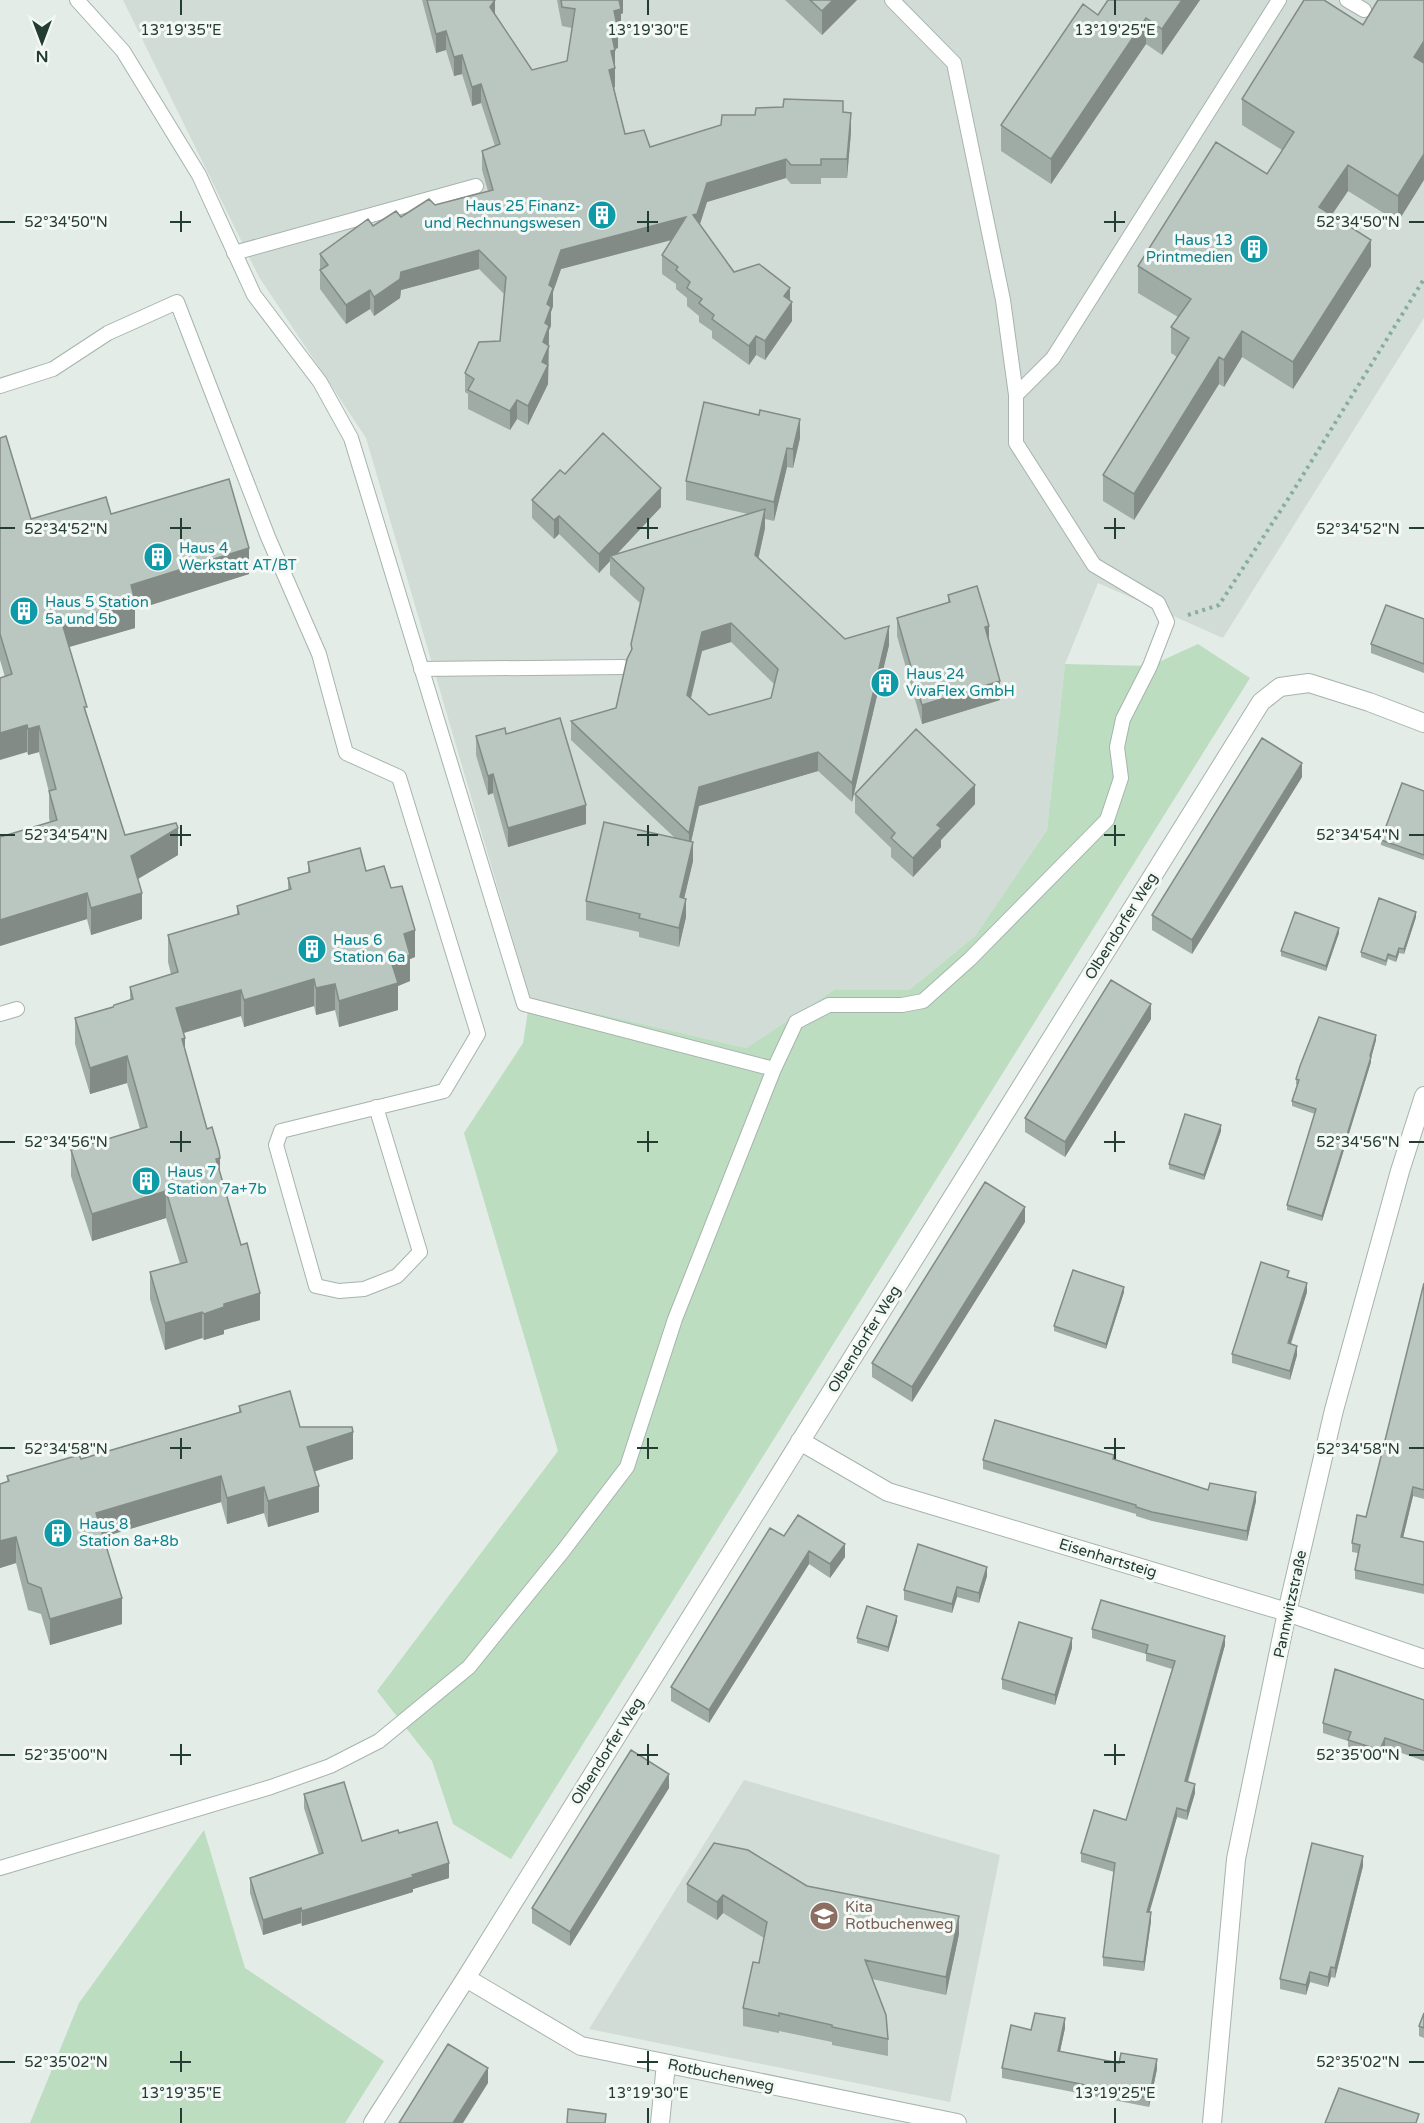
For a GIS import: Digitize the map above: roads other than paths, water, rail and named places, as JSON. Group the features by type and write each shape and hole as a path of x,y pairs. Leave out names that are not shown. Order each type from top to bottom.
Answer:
{"street":[{"name":"Olbendorfer Weg","path":"373,2123 466,1978 1261,702 1280,687 1309,683 1424,723"},
{"name":"Pannwitzstraße","path":"1212,2123 1236,1858 1287,1612 1334,1410 1400,1171 1424,1096"},
{"name":"Eisenhartsteig","path":"800,1441 888,1492 1287,1612 1424,1659"},
{"name":"Rotbuchenweg","path":"466,1978 581,2046 957,2123"},
{"path":"660,2123 666,2064"}],"lane":[{"path":"77,0 123,51 199,175 254,295 320,382 351,438 524,1004 774,1069"},
{"path":"0,1868 271,1787 330,1766 379,1741 469,1667 563,1551 627,1467 675,1319 774,1069 796,1022 829,1005 902,1005 923,1001 970,959 1107,820 1121,778 1117,747 1123,719 1150,666 1167,622 1158,603 1095,565 1017,443 1017,395 1003,300 954,63 892,0"},
{"path":"1017,395 1053,358 1279,0"},
{"path":"1347,0 1364,10"},
{"path":"234,254 476,186"},
{"path":"0,386 53,369 108,333 177,302 246,483 319,654 346,753 399,777 478,1035 444,1091 376,1107 281,1131 276,1145 315,1286 339,1291 364,1289 397,1276 420,1252 376,1107"},
{"path":"421,669 623,667"},
{"path":"0,1014 17,1009"}],"place":[{"name":"Haus 25 Finanz- und Rechnungswesen","path":"602,215"},
{"name":"Haus 13 Printmedien","path":"1254,249"},
{"name":"Haus 4 Werkstatt AT/BT","path":"158,557"},
{"name":"Haus 5 Station 5a und 5b","path":"24,611"},
{"name":"Haus 24 VivaFlex GmbH","path":"885,683"},
{"name":"Haus 6 Station 6a","path":"312,949"},
{"name":"Haus 7 Station 7a+7b","path":"146,1181"},
{"name":"Haus 8 Station 8a+8b","path":"58,1533"},
{"name":"Kita Rotbuchenweg","path":"824,1916"}]}
